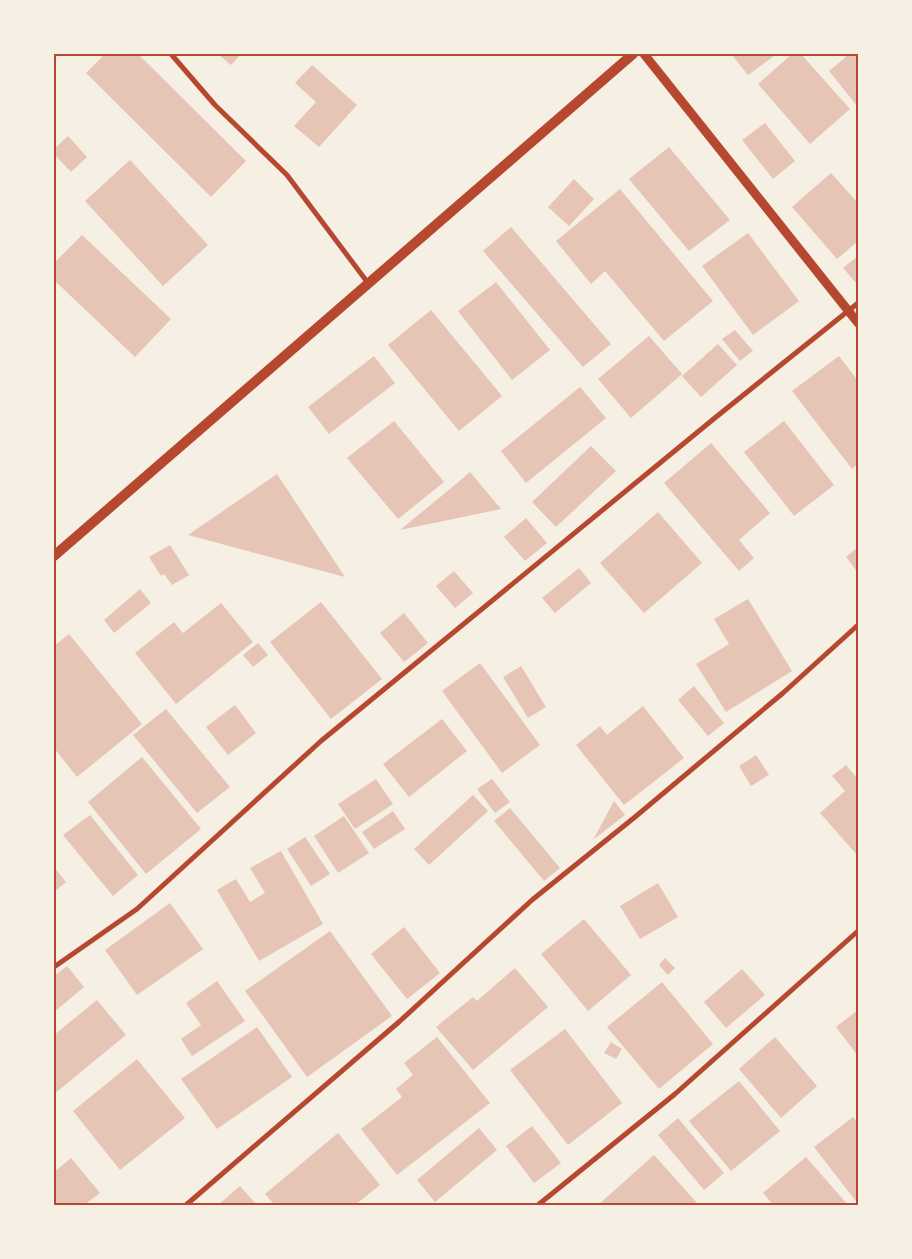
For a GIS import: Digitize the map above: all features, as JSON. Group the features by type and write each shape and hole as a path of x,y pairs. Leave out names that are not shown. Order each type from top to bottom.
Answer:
{"main road":[{"path":"54,556 633,54"}],"street":[{"path":"171,54 215,104 286,175 368,284"},
{"path":"644,54 858,323"},
{"path":"54,967 137,909 322,741 716,416 858,303"},
{"path":"186,1205 400,1020 532,900 775,699 858,625"},
{"path":"538,1205 675,1094 858,931"}],"building":[{"path":"105,54 138,54 246,161 211,197 86,73"},
{"path":"218,54 241,54 231,65"},
{"path":"731,54 777,54 748,75"},
{"path":"792,54 801,54 850,109 810,144 758,84"},
{"path":"843,54 858,54 858,107 829,71 846,57"},
{"path":"312,65 357,105 319,147 294,126 316,102 295,83"},
{"path":"765,123 795,161 773,179 742,140"},
{"path":"68,136 87,157 71,172 54,154 54,149"},
{"path":"669,147 730,220 689,251 629,179"},
{"path":"130,160 208,245 163,286 85,201"},
{"path":"831,173 858,203 858,241 837,259 792,207"},
{"path":"574,179 594,199 569,226 548,207"},
{"path":"620,189 713,301 664,341 605,271 591,284 556,241"},
{"path":"511,227 611,344 583,367 483,251"},
{"path":"748,233 799,301 753,335 702,266"},
{"path":"82,235 171,319 135,357 54,280 54,263"},
{"path":"858,256 858,283 857,284 843,268"},
{"path":"496,282 550,350 512,380 458,311"},
{"path":"431,310 502,396 459,431 388,345"},
{"path":"735,330 753,351 740,361 722,339"},
{"path":"649,336 682,374 631,418 598,379"},
{"path":"718,344 737,365 701,397 682,376"},
{"path":"374,356 395,383 329,434 308,407"},
{"path":"839,356 858,381 858,464 852,469 792,391"},
{"path":"580,387 606,418 526,483 501,451"},
{"path":"394,421 444,482 398,519 347,458"},
{"path":"784,421 834,485 794,516 744,452"},
{"path":"711,443 770,513 739,540 754,558 739,571 664,483"},
{"path":"591,446 616,471 556,527 532,502"},
{"path":"470,472 501,509 400,530 450,489"},
{"path":"277,474 345,577 188,535"},
{"path":"658,512 702,563 644,613 600,563"},
{"path":"526,518 547,543 525,561 504,537"},
{"path":"170,545 189,575 172,585 164,574 161,576 149,557"},
{"path":"858,547 858,573 846,557"},
{"path":"579,568 591,583 555,613 542,598"},
{"path":"454,571 473,593 455,608 436,586"},
{"path":"140,589 151,603 114,633 104,620"},
{"path":"748,599 792,671 726,712 696,664 729,644 714,619"},
{"path":"321,602 382,679 331,719 270,642"},
{"path":"221,603 253,642 176,704 135,653 174,622 183,633"},
{"path":"404,613 428,643 404,662 380,633"},
{"path":"69,634 142,724 77,777 54,748 54,646"},
{"path":"258,643 268,655 253,667 243,655"},
{"path":"480,663 540,745 502,773 442,691"},
{"path":"521,666 546,707 528,718 503,677"},
{"path":"694,686 724,723 708,736 678,700"},
{"path":"235,705 256,733 228,755 206,727"},
{"path":"643,706 684,758 624,805 576,745 600,726 607,735"},
{"path":"166,709 230,787 197,813 133,735"},
{"path":"442,719 467,751 409,797 383,764"},
{"path":"756,755 769,775 751,786 739,766"},
{"path":"142,757 201,829 146,874 88,802"},
{"path":"846,765 856,777 858,775 858,856 820,813 845,791 832,776"},
{"path":"376,779 393,804 355,829 338,804"},
{"path":"492,779 510,802 495,813 477,789"},
{"path":"473,795 488,811 429,865 414,849"},
{"path":"614,801 625,815 593,840"},
{"path":"510,808 560,868 544,881 494,821"},
{"path":"393,811 405,829 374,849 362,832"},
{"path":"90,815 138,875 113,896 63,835"},
{"path":"344,816 369,853 338,873 314,836"},
{"path":"305,837 330,874 311,886 287,849"},
{"path":"281,851 323,924 259,961 217,890 236,879 250,902 265,893 250,868"},
{"path":"54,867 66,882 54,892"},
{"path":"658,883 678,917 640,939 620,906"},
{"path":"170,903 203,949 137,995 105,950"},
{"path":"584,919 631,975 588,1011 541,954"},
{"path":"404,927 440,973 407,999 371,954"},
{"path":"330,931 392,1016 307,1077 245,991"},
{"path":"665,958 675,968 668,975 659,965"},
{"path":"67,966 84,987 54,1012 54,976"},
{"path":"515,968 548,1007 473,1070 436,1027 473,997 477,1001"},
{"path":"742,969 765,995 726,1028 704,1002"},
{"path":"217,981 245,1021 192,1056 181,1039 201,1025 186,1003"},
{"path":"662,982 713,1044 659,1089 607,1027"},
{"path":"97,1000 126,1035 54,1094 54,1035"},
{"path":"858,1010 858,1056 836,1027"},
{"path":"257,1027 292,1077 217,1129 181,1079"},
{"path":"565,1029 622,1103 568,1145 510,1070"},
{"path":"437,1037 490,1103 397,1175 361,1129 402,1097 396,1089 413,1075 404,1063"},
{"path":"775,1037 817,1086 781,1118 739,1069"},
{"path":"611,1042 622,1049 616,1059 604,1053"},
{"path":"137,1059 185,1118 120,1170 73,1111"},
{"path":"739,1081 780,1131 731,1171 689,1121"},
{"path":"853,1117 858,1123 858,1204 814,1147"},
{"path":"678,1118 724,1173 704,1190 658,1135"},
{"path":"532,1126 561,1163 534,1183 506,1146"},
{"path":"479,1128 497,1150 435,1202 417,1180"},
{"path":"338,1133 380,1185 355,1205 275,1205 265,1194"},
{"path":"654,1155 699,1205 598,1205"},
{"path":"806,1157 848,1205 773,1205 763,1193"},
{"path":"71,1158 100,1193 84,1205 54,1205 54,1172"},
{"path":"240,1186 257,1205 218,1205"}]}
